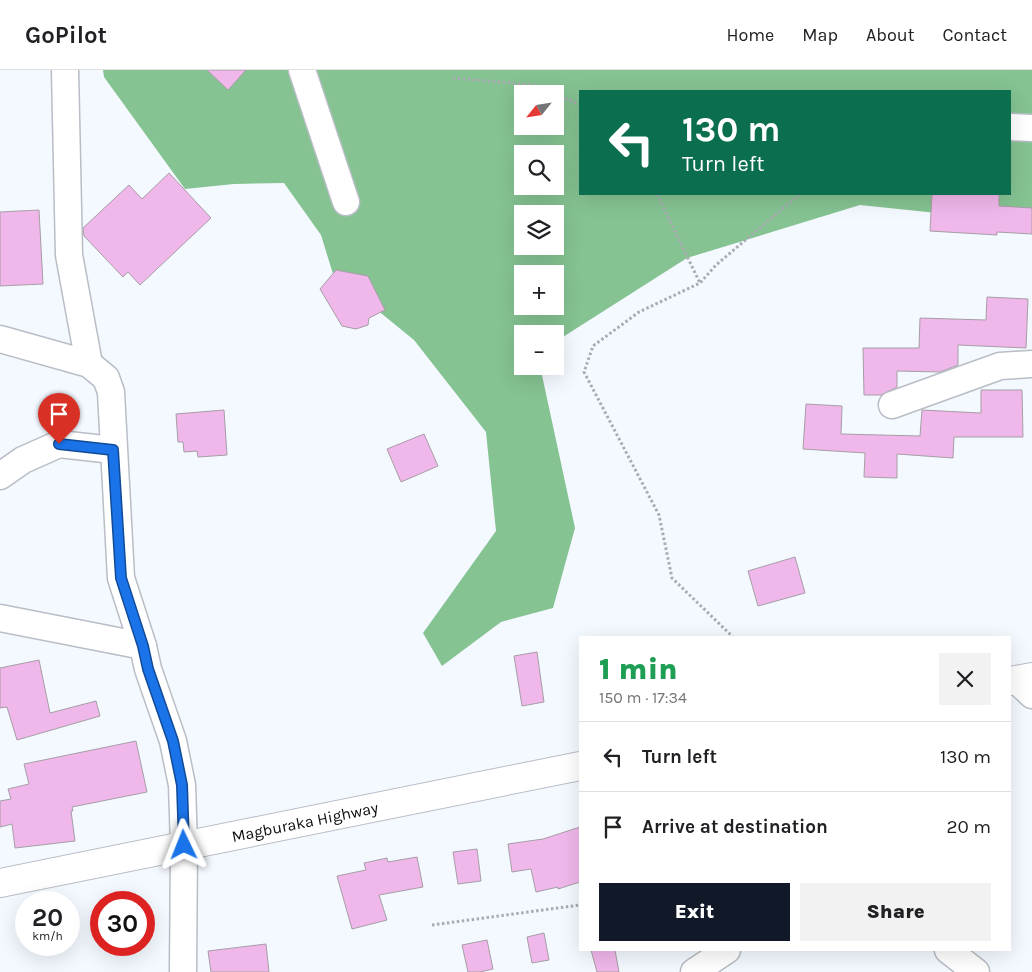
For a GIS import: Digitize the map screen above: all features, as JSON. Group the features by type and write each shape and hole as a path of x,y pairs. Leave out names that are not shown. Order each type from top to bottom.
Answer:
{"main road":[{"name":"Magburaka Highway","path":"0,883 579,766"}],"street":[{"path":"65,70 69,255 89,364"},
{"path":"302,70 346,202"},
{"path":"1011,127 1032,128"},
{"path":"0,339 89,364 106,378 111,392 121,578 143,646 148,669 173,741 182,785 184,845 183,972"},
{"path":"892,406 1000,366 1032,364"},
{"path":"0,476 23,460 59,444 113,450"},
{"path":"0,618 143,646"},
{"path":"694,972 726,951"},
{"path":"949,951 976,972"}],"path":[{"path":"453,78 536,85 579,105"},
{"path":"657,195 700,283"},
{"path":"732,636 672,578 659,514 584,372 593,346 638,312 700,283 716,265 799,195"},
{"path":"432,925 579,906"}],"green space":[{"path":"103,70 1032,70 1032,223 860,205 687,258 564,336 564,325 514,325 514,375 542,375 575,528 553,608 501,622 442,666 423,633 496,531 486,432 414,340 333,274 321,235 284,183 234,184 185,189 104,77"}],"building":[{"path":"207,70 246,70 228,90"},
{"path":"169,173 211,218 140,285 128,272 123,277 84,236 83,228 129,185 142,199"},
{"path":"932,195 999,195 999,206 1032,208 1032,234 997,232 997,235 930,231"},
{"path":"39,210 43,284 0,286 0,212"},
{"path":"336,270 368,276 385,310 369,318 368,325 356,329 342,326 320,289"},
{"path":"987,297 1028,299 1026,348 958,345 958,365 940,372 897,371 897,387 881,395 864,395 863,348 919,348 920,318 986,320"},
{"path":"981,390 1022,390 1023,437 954,437 953,458 897,454 897,478 864,477 865,453 803,449 806,404 842,406 841,434 920,436 922,410 981,413"},
{"path":"224,410 227,455 198,457 197,451 184,452 183,442 178,442 176,414"},
{"path":"424,434 438,466 401,482 387,449"},
{"path":"795,557 805,593 758,606 748,571"},
{"path":"537,652 544,702 522,706 514,656"},
{"path":"39,660 50,713 96,701 100,716 17,740 7,707 0,708 0,668"},
{"path":"136,741 147,792 72,807 75,841 15,848 12,824 0,827 0,801 11,799 8,789 29,784 24,764"},
{"path":"579,827 579,882 558,889 558,887 536,892 531,869 512,872 508,844 543,839"},
{"path":"477,849 481,881 458,884 453,852"},
{"path":"417,857 423,887 379,895 387,920 352,929 337,876 366,870 364,863 387,858 388,862"},
{"path":"544,933 549,960 532,963 527,937"},
{"path":"487,940 493,969 468,972 462,945"},
{"path":"266,944 269,972 211,972 208,951"},
{"path":"591,951 615,951 619,972 597,972"}],"route":[{"path":"59,444 113,450 121,578 143,646 148,669 173,741 182,785 184,845"}]}
